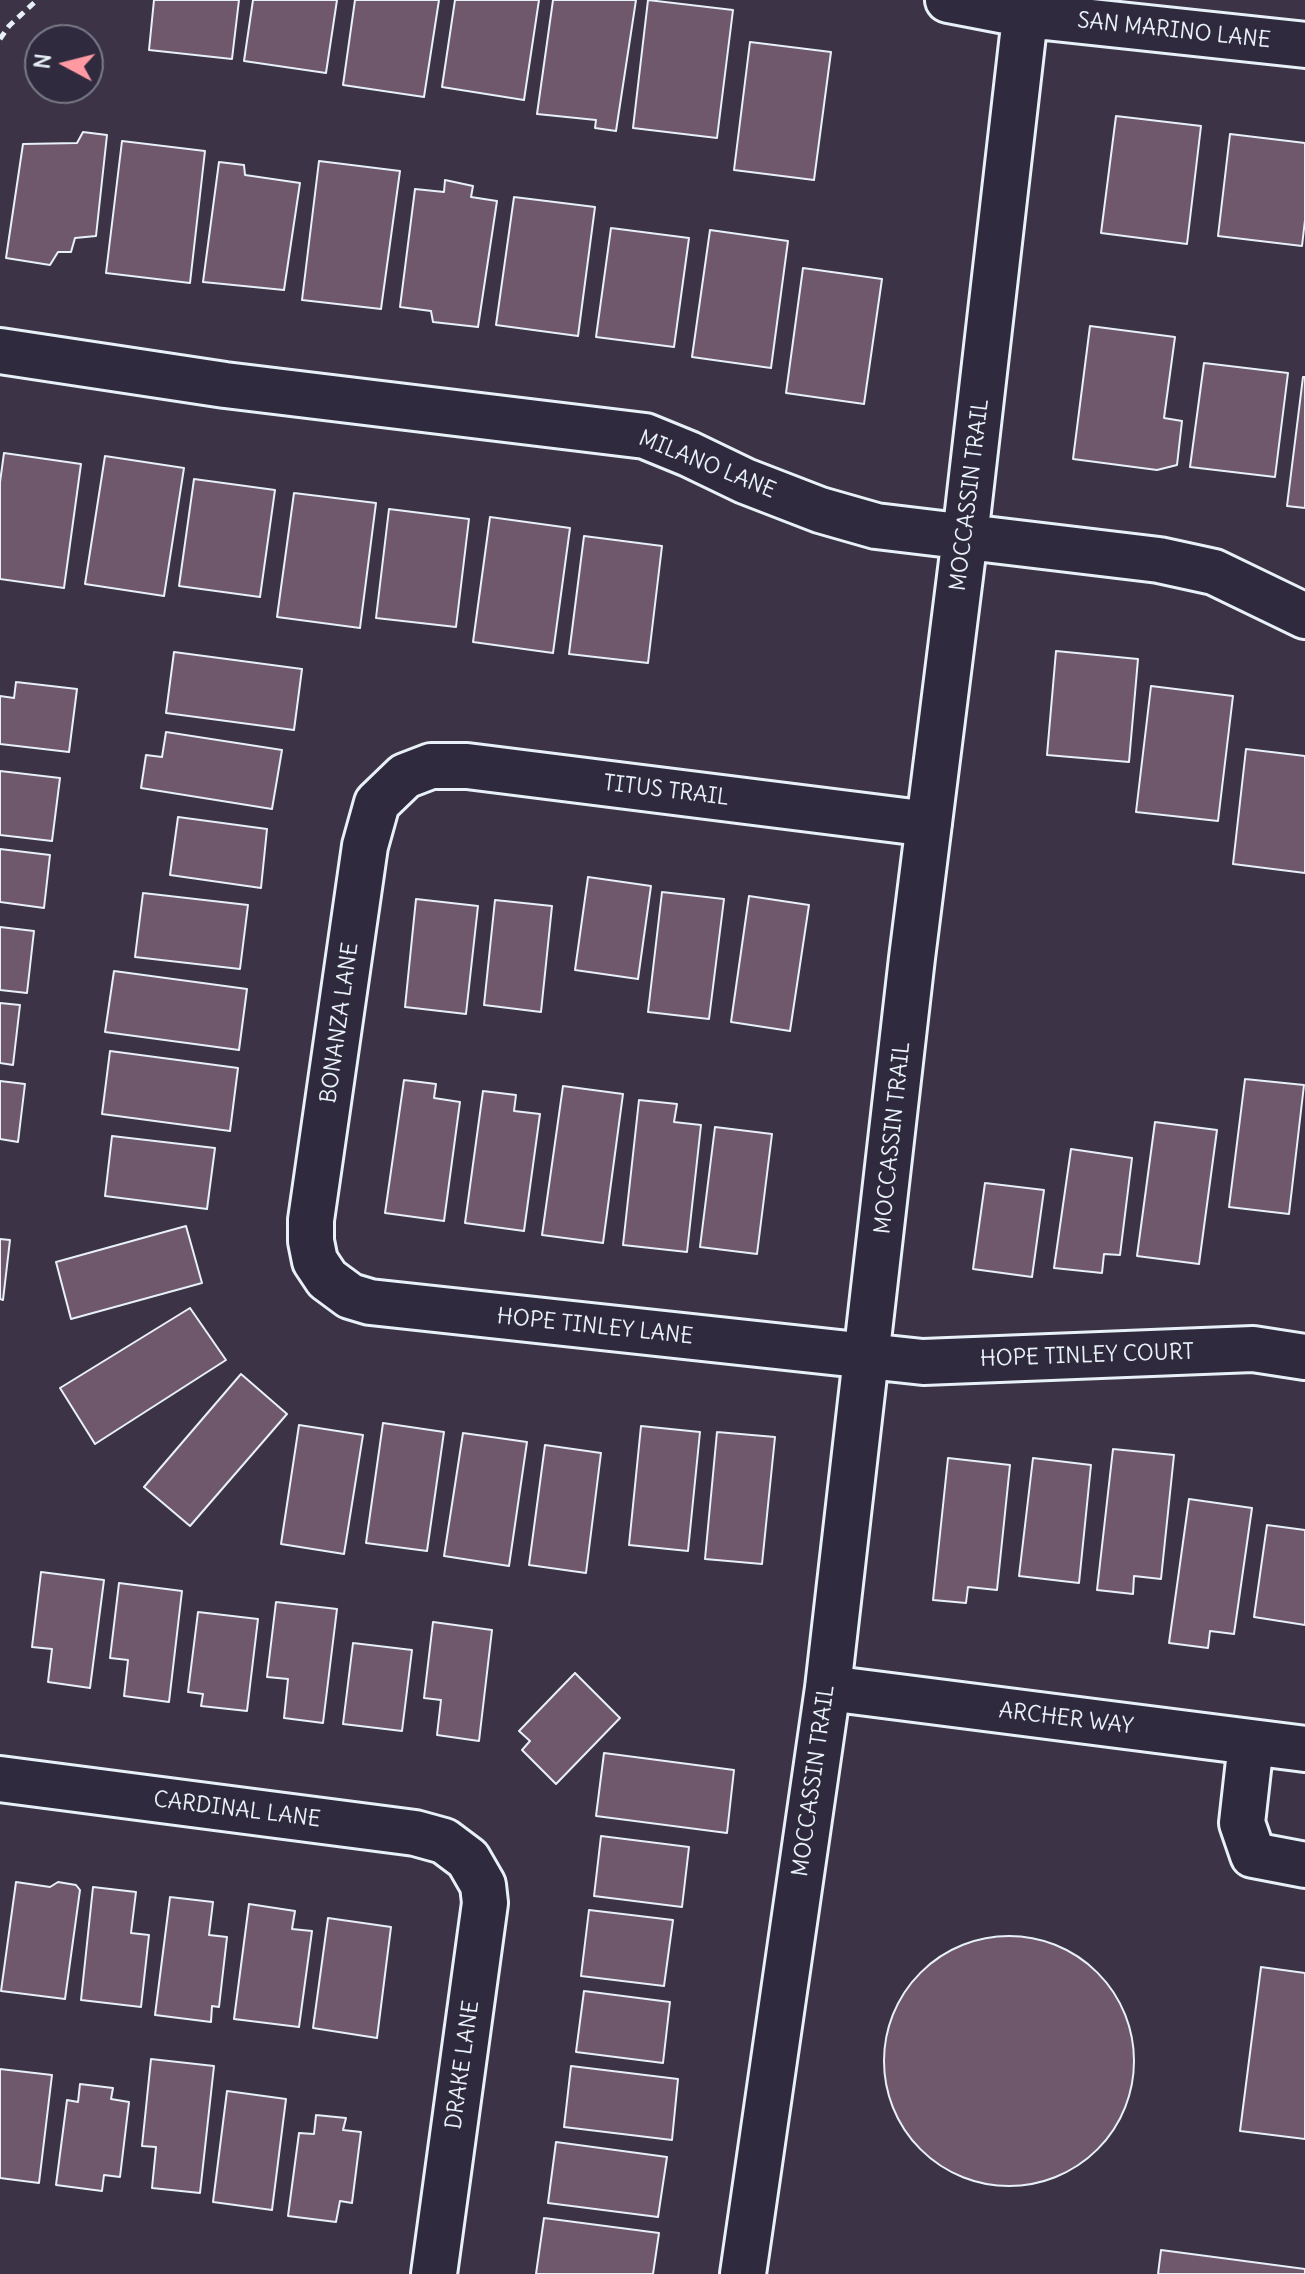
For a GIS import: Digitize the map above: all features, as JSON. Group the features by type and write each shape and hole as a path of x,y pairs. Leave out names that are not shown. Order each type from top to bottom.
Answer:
{"street":[{"name":"SAN MARINO LANE","path":"948,0 1026,7 1305,45"},
{"name":"MOCCASSIN TRAIL","path":"743,2274 828,1688 1026,7"},
{"name":"MILANO LANE","path":"0,351 225,385 645,436 745,481 820,510 876,526 1159,560 1214,572 1305,616"},
{"name":"TITUS TRAIL","path":"405,776 431,766 467,766 929,824"},
{"name":"BONANZA LANE","path":"327,1279 315,1261 311,1220 365,846 377,803 405,776"},
{"name":"HOPE TINLEY LANE","path":"327,1279 350,1296 370,1302 868,1356"},
{"name":"HOPE TINLEY COURT","path":"868,1356 929,1362 1253,1349 1305,1357"},
{"name":"ARCHER WAY","path":"828,1688 1305,1749"},
{"path":"1251,1743 1242,1823 1253,1855 1305,1865"},
{"name":"CARDINAL LANE","path":"0,1779 415,1833 444,1841 468,1859"},
{"name":"DRAKE LANE","path":"434,2274 485,1903 483,1885 468,1859"}],"path":[{"path":"0,39 9,26 37,0"}],"building":[{"path":"154,0 239,0 232,59 149,50"},
{"path":"253,0 337,0 326,73 244,61"},
{"path":"355,0 439,0 424,97 343,85"},
{"path":"455,0 539,0 524,100 442,87"},
{"path":"553,0 636,0 616,131 595,128 596,120 537,114"},
{"path":"648,0 733,10 717,138 633,128"},
{"path":"750,42 831,52 814,180 734,170"},
{"path":"1116,116 1201,126 1187,244 1101,233"},
{"path":"83,132 107,135 96,236 75,238 71,252 58,252 50,265 6,258 23,144 77,143"},
{"path":"1230,134 1305,143 1302,246 1218,236"},
{"path":"122,141 205,151 190,283 106,273"},
{"path":"319,161 400,171 381,309 302,300"},
{"path":"219,162 244,165 245,175 300,183 284,290 203,282"},
{"path":"445,180 473,186 471,197 497,201 478,327 433,322 431,311 400,307 415,189 444,192"},
{"path":"514,197 595,207 578,336 496,325"},
{"path":"611,228 689,238 674,347 596,337"},
{"path":"710,230 788,241 771,368 692,357"},
{"path":"803,268 882,279 864,404 786,393"},
{"path":"1090,326 1175,337 1164,418 1182,421 1177,465 1157,470 1073,459"},
{"path":"1204,363 1288,373 1275,477 1190,467"},
{"path":"1305,377 1305,508 1287,506"},
{"path":"4,453 81,464 64,588 0,579 0,482"},
{"path":"105,456 184,468 164,596 85,584"},
{"path":"194,479 275,490 260,597 179,586"},
{"path":"294,493 376,503 360,628 277,617"},
{"path":"389,509 469,519 456,627 376,618"},
{"path":"490,517 570,528 553,653 473,642"},
{"path":"584,536 662,546 648,663 569,654"},
{"path":"1056,651 1138,659 1129,762 1047,755"},
{"path":"174,652 302,669 294,730 166,713"},
{"path":"16,682 77,689 69,752 0,744 0,696 14,698"},
{"path":"1151,686 1233,696 1218,821 1136,812"},
{"path":"166,732 282,750 272,809 141,788 146,755 162,757"},
{"path":"1246,749 1305,756 1305,873 1233,864"},
{"path":"0,771 60,778 52,841 0,835"},
{"path":"178,817 267,829 261,888 170,875"},
{"path":"0,849 50,855 44,908 0,902"},
{"path":"588,877 651,886 638,979 575,970"},
{"path":"662,892 724,899 709,1019 648,1012"},
{"path":"143,893 248,905 240,969 135,957"},
{"path":"749,896 809,905 790,1031 731,1022"},
{"path":"416,899 478,906 466,1014 405,1007"},
{"path":"495,900 552,906 541,1012 484,1005"},
{"path":"0,927 34,931 27,993 0,990"},
{"path":"114,971 247,989 239,1050 105,1032"},
{"path":"0,1003 20,1005 13,1065 0,1063"},
{"path":"110,1051 238,1068 230,1131 102,1114"},
{"path":"1245,1079 1304,1085 1289,1214 1229,1207"},
{"path":"404,1080 436,1084 434,1098 460,1102 444,1221 385,1213"},
{"path":"0,1081 25,1084 18,1142 0,1139"},
{"path":"563,1086 623,1094 603,1243 542,1235"},
{"path":"483,1091 516,1095 514,1111 540,1114 524,1231 465,1223"},
{"path":"639,1100 677,1104 674,1122 701,1125 687,1252 623,1245"},
{"path":"1155,1122 1217,1130 1199,1264 1137,1256"},
{"path":"715,1127 772,1134 757,1254 700,1247"},
{"path":"112,1136 215,1148 207,1209 105,1196"},
{"path":"1071,1149 1132,1158 1120,1255 1104,1254 1102,1273 1054,1268"},
{"path":"985,1183 1044,1190 1032,1277 973,1269"},
{"path":"186,1226 202,1283 71,1319 56,1262"},
{"path":"0,1239 10,1240 3,1300 0,1299"},
{"path":"190,1308 226,1360 95,1444 60,1388"},
{"path":"241,1374 287,1414 190,1526 144,1487"},
{"path":"383,1423 444,1432 427,1551 366,1543"},
{"path":"299,1425 363,1435 344,1554 281,1544"},
{"path":"641,1426 700,1432 688,1551 629,1545"},
{"path":"717,1432 775,1437 762,1564 705,1559"},
{"path":"463,1433 527,1442 509,1566 444,1556"},
{"path":"545,1445 601,1453 586,1573 529,1565"},
{"path":"1113,1449 1174,1455 1161,1579 1134,1576 1133,1594 1097,1590"},
{"path":"948,1458 1010,1465 997,1590 968,1587 966,1603 933,1600"},
{"path":"1033,1458 1091,1465 1079,1583 1019,1576"},
{"path":"1189,1499 1252,1508 1234,1634 1210,1631 1208,1648 1169,1643"},
{"path":"1267,1525 1305,1530 1305,1625 1254,1617"},
{"path":"41,1572 104,1580 90,1688 48,1682 52,1649 32,1647"},
{"path":"119,1583 182,1591 169,1702 124,1696 128,1660 110,1658"},
{"path":"276,1602 337,1609 323,1723 284,1718 288,1679 267,1677"},
{"path":"198,1612 258,1619 247,1711 201,1706 203,1694 188,1692"},
{"path":"433,1622 492,1630 479,1741 437,1735 441,1700 424,1698"},
{"path":"353,1643 412,1650 402,1731 343,1724"},
{"path":"575,1673 620,1718 556,1784 522,1750 530,1741 519,1731"},
{"path":"604,1753 734,1770 727,1833 596,1816"},
{"path":"601,1836 689,1847 682,1907 594,1896"},
{"path":"16,1882 50,1887 58,1882 76,1885 80,1890 65,1999 1,1991"},
{"path":"93,1887 136,1892 131,1933 149,1935 141,2007 81,2000"},
{"path":"170,1897 213,1902 209,1935 227,1937 219,2007 212,2006 211,2022 155,2015"},
{"path":"249,1904 295,1911 292,1929 312,1931 299,2027 234,2019"},
{"path":"589,1910 673,1920 664,1986 581,1976"},
{"path":"328,1918 391,1927 377,2038 313,2028"},
{"path":"1009,1936 1033,1938 1057,1945 1088,1964 1106,1982 1125,2013 1132,2037 1132,2085 1125,2109 1106,2140 1088,2158 1057,2177 1033,2184 1009,2186 985,2184 961,2177 930,2158 912,2140 893,2109 886,2085 884,2061 886,2037 893,2013 912,1982 930,1964 961,1945 985,1938"},
{"path":"1261,1967 1305,1973 1305,2139 1240,2131"},
{"path":"584,1991 670,2002 663,2063 576,2052"},
{"path":"151,2059 214,2066 200,2193 152,2188 156,2147 142,2146"},
{"path":"571,2066 678,2079 672,2140 564,2127"},
{"path":"0,2069 52,2075 39,2183 0,2178"},
{"path":"80,2084 113,2088 111,2099 129,2102 120,2177 104,2175 102,2191 56,2185 67,2100 78,2102"},
{"path":"227,2091 286,2099 272,2210 213,2202"},
{"path":"316,2115 346,2118 343,2130 361,2132 352,2203 340,2201 336,2222 288,2216 299,2133 314,2134"},
{"path":"556,2142 667,2157 658,2217 548,2203"},
{"path":"544,2218 659,2233 653,2274 536,2274"},
{"path":"1161,2250 1305,2269 1305,2274 1158,2274"}]}
